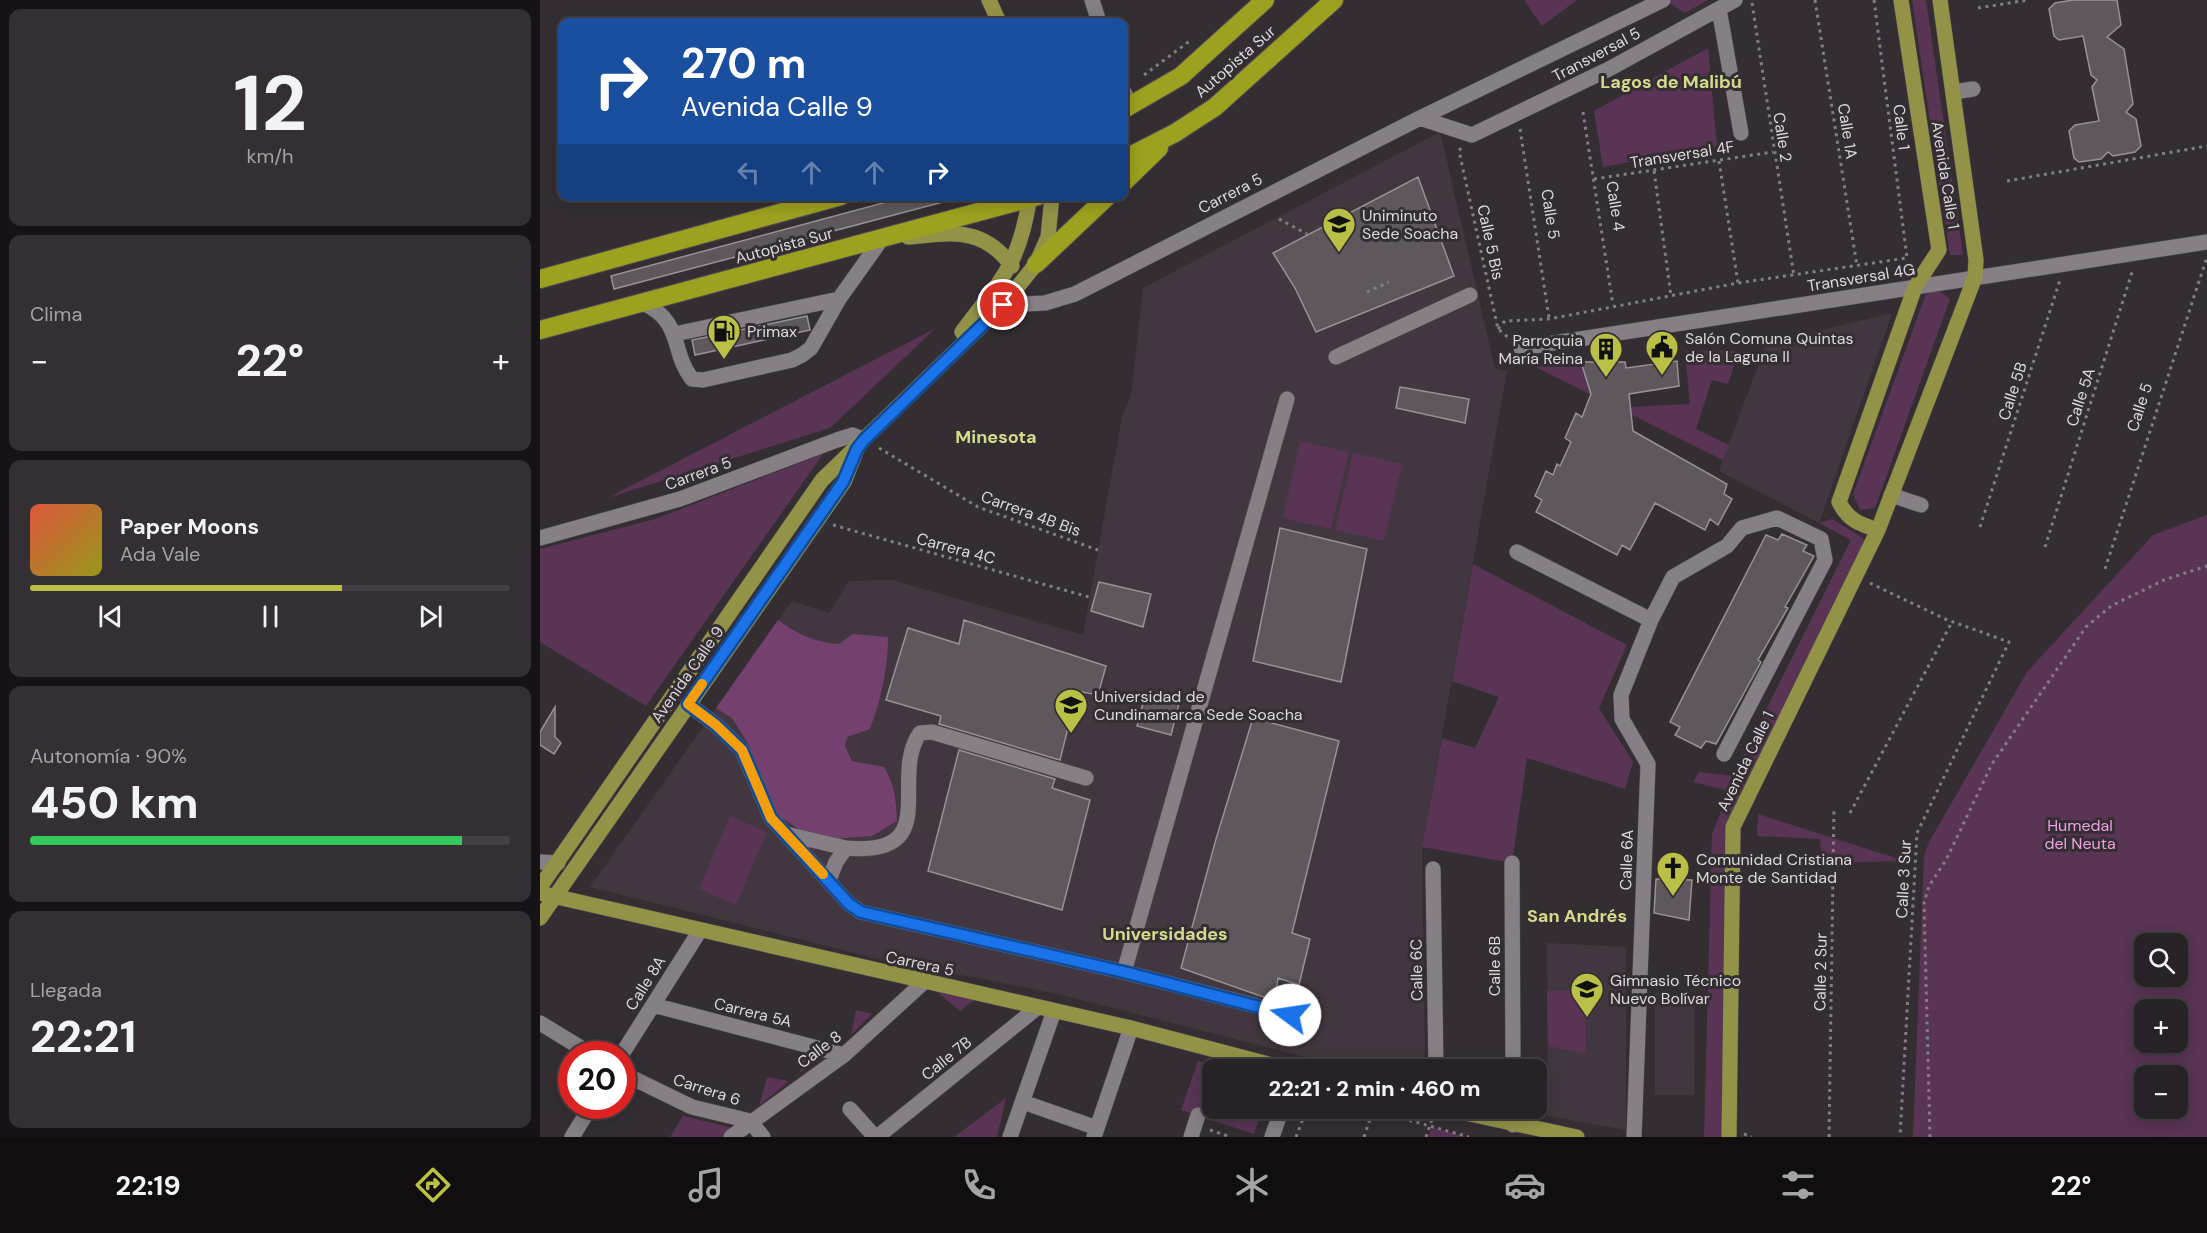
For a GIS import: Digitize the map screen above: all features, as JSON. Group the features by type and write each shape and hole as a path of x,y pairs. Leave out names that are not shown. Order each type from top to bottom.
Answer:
{"highway":[{"name":"Autopista Sur","path":"1128,101 1181,76 1246,8 1265,0"},
{"name":"Autopista Sur","path":"1128,157 1175,133 1226,98 1334,0"},
{"path":"1128,178 1175,133"},
{"name":"Autopista Sur","path":"540,279 824,201"},
{"name":"Autopista Sur","path":"540,330 1022,201"},
{"path":"1036,264 1103,201"}],"main road":[{"path":"989,0 997,18"},
{"name":"Avenida Calle 1","path":"1878,530 1857,523 1845,515 1839,502 1916,287 1939,250 1901,0"},
{"name":"Avenida Calle 1","path":"1729,1137 1733,827 1878,530 1975,277 1976,260 1940,0"},
{"name":"Avenida Calle 9","path":"938,366 990,299 1012,266 1032,201"},
{"name":"Avenida Calle 9","path":"540,886 822,480 1003,305 1036,264 1048,237 1052,201"},
{"path":"881,240 949,233 973,235 1000,250 1012,266"},
{"name":"Avenida Calle 9","path":"540,918 547,895 688,704 818,518 843,482 861,444"},
{"name":"Carrera 5","path":"547,895 699,932 1131,1028 1249,1059"},
{"path":"1476,1119 1576,1137"}],"street":[{"path":"1092,0 1098,18"},
{"name":"Carrera 5","path":"1003,305 1045,303 1075,294 1420,118 1663,0"},
{"name":"Transversal 5","path":"1472,135 1518,115 1735,0"},
{"path":"1719,9 1741,133"},
{"path":"1953,92 1973,89"},
{"path":"1420,118 1472,135"},
{"path":"643,303 659,310 675,334 692,379 703,380 792,360 802,356 811,348 828,323 839,299 881,240"},
{"name":"Transversal 4G","path":"1521,348 2207,242"},
{"path":"1336,357 1470,295"},
{"path":"675,334 839,299"},
{"path":"1124,972 1287,399"},
{"name":"Carrera 5","path":"540,538 680,499 853,435 861,444"},
{"path":"1892,495 1921,505"},
{"path":"1517,552 1651,620 1673,577 1727,546 1742,528 1777,518 1821,539 1825,560 1724,754"},
{"name":"Calle 6A","path":"1634,1137 1648,764 1622,719 1620,695 1651,620"},
{"path":"688,704 716,725 742,750 771,818 849,904 861,912 1124,972 1311,1020"},
{"path":"786,834 846,848 880,848 896,838 905,826 910,800 908,767 915,741 925,732 1086,778"},
{"path":"829,880 836,861 846,848"},
{"path":"540,862 558,863"},
{"name":"Calle 6B","path":"1512,863 1513,1059"},
{"name":"Calle 6C","path":"1433,869 1436,1059"},
{"name":"Calle 8A","path":"630,1041 699,932"},
{"name":"Calle 8","path":"731,1137 844,1054 924,982"},
{"name":"Carrera 5A","path":"653,1005 844,1054"},
{"name":"Calle 7B","path":"876,1137 1038,1007"},
{"path":"1010,1137 1054,1011"},
{"path":"540,1023 570,1041"},
{"path":"1023,1102 1096,1132 1131,1028"},
{"name":"Carrera 6","path":"636,1080 692,1107 750,1121"},
{"path":"850,1108 876,1137"},
{"path":"572,1137 583,1119"},
{"path":"1272,1137 1278,1119"},
{"path":"1514,1119 1514,1125"},
{"path":"750,1121 763,1137"}],"path":[{"name":"Calle 2","path":"1751,0 1794,276"},
{"name":"Calle 1A","path":"1815,0 1857,266"},
{"name":"Calle 1","path":"1857,266 1907,258 1874,0"},
{"path":"1978,8 2028,0"},
{"path":"1142,76 1199,35"},
{"name":"Calle 4","path":"1583,112 1613,305"},
{"name":"Calle 5","path":"1518,115 1549,319"},
{"name":"Calle 5 Bis","path":"1472,135 1459,151 1498,329"},
{"path":"2007,182 2207,146"},
{"name":"Transversal 4F","path":"1594,180 1773,152"},
{"path":"1719,160 1738,283"},
{"path":"1654,171 1671,296"},
{"path":"1278,219 1307,234"},
{"name":"Calle 5A","path":"2045,548 2133,270 2136,252"},
{"path":"2196,261 2207,258"},
{"name":"Calle 5","path":"2105,569 2207,258"},
{"name":"Calle 5B","path":"1980,527 2066,263"},
{"path":"1521,348 1498,329 1505,321 1549,319 1738,283 1857,266"},
{"path":"2123,272 2144,269"},
{"path":"2048,284 2070,280"},
{"path":"1367,292 1389,282"},
{"name":"Carrera 4B Bis","path":"861,444 978,507 1098,550"},
{"name":"Carrera 4C","path":"818,518 840,528 1089,597"},
{"path":"1930,1137 1924,903 1929,886 1946,860 1992,764 2086,627 2111,606 2164,580 2207,566"},
{"path":"1850,813 1952,622 1865,580"},
{"name":"Calle 3 Sur","path":"1900,1137 1917,833 2008,642 1952,622"},
{"name":"Calle 2 Sur","path":"1829,1137 1834,807"},
{"path":"1296,1137 1303,1119"},
{"path":"1364,1137 1370,1119"},
{"path":"1407,1119 1469,1137"},
{"path":"1426,1137 1434,1119"},
{"path":"1743,1137 1744,1123"},
{"path":"1195,1126 1231,1137"}],"shaded area":[{"name":"Universidad de Cundinamarca Sede Soacha","path":"1440,132 1495,368 1507,371 1422,847 1425,1059 1314,1059 1057,994 875,958 590,887 792,601 829,613 849,581 892,580 1083,635 1122,417 1131,396 1143,288"},
{"path":"1892,313 1819,523 1719,471 1766,344"},
{"path":"778,620 807,637 822,642 839,644 853,634 888,637 883,684 870,729 847,737 845,746 852,761 884,767 893,786 897,821 872,836 832,839 807,835 787,821 773,816 749,758 749,745 732,718 716,708"},
{"name":"Gimnasio Técnico Nuevo Bolívar","path":"1547,943 1626,947 1626,1130 1548,1116"},
{"path":"1655,993 1695,997 1694,1095 1655,1095"}],"green space":[{"path":"1524,0 1577,0 1542,26"},
{"path":"1665,0 1708,0 1685,13"},
{"path":"1912,0 1926,0 1963,255 1950,255"},
{"path":"1708,48 1717,146 1603,167 1594,111"},
{"path":"1940,291 1950,299 1875,508 1860,510 1853,494 1926,294"},
{"path":"936,328 830,428 607,498"},
{"path":"1685,351 1739,351 1728,384 1712,380 1696,429 1729,445 1723,460 1533,366 1581,362 1591,394 1630,407 1690,404"},
{"path":"1300,441 1349,452 1331,529 1283,518"},
{"path":"1353,453 1402,464 1384,541 1335,530"},
{"path":"823,454 646,706 540,642 540,549 655,519"},
{"name":"Humedal del Neuta","path":"2207,515 2207,1137 1913,1137 1924,856 1929,842 2027,672 2153,535"},
{"path":"1832,519 1863,538 1865,543 1725,830 1721,1137 1704,1137 1712,834 1729,791 1693,782 1699,772 1733,776 1851,540 1819,523"},
{"path":"1473,564 1627,645 1599,708 1633,762 1625,789 1527,758 1512,863 1422,847 1442,738 1475,748 1499,697 1452,681"},
{"path":"1758,814 1905,861 1822,863 1820,839 1757,836"},
{"path":"730,816 767,832 736,905 699,889"},
{"path":"1585,990 1586,1054 1548,1046 1547,991"},
{"path":"937,992 976,999 960,1011"},
{"path":"856,1010 872,1014 851,1035"},
{"path":"804,1051 822,1057 800,1073"},
{"path":"1198,1061 1202,1062 1202,1117 1181,1110"},
{"path":"767,1077 789,1081 759,1106"},
{"path":"1006,1098 997,1137 954,1137"},
{"path":"683,1116 733,1128 722,1137 670,1137"},
{"path":"1208,1119 1259,1119 1254,1134"},
{"path":"1432,1127 1465,1137 1429,1137"}],"building":[{"path":"2073,0 2117,0 2121,25 2107,37 2124,49 2133,104 2126,112 2136,119 2141,146 2135,152 2113,156 2108,152 2101,159 2079,162 2074,158 2069,131 2075,125 2099,121 2092,87 2097,80 2091,75 2083,36 2059,40 2054,36 2049,9 2055,3"},
{"path":"1418,177 1454,276 1316,332 1295,288 1273,253"},
{"path":"890,201 947,201 614,289 611,276"},
{"path":"807,316 810,330 695,355 692,340"},
{"path":"1677,361 1679,386 1629,394 1633,431 1727,484 1724,494 1732,499 1718,525 1710,519 1705,530 1655,503 1630,550 1622,545 1617,555 1536,512 1542,500 1535,496 1546,471 1553,475 1557,464 1560,466 1571,442 1565,438 1576,413 1582,417 1591,394 1581,362 1625,362 1626,368"},
{"path":"1400,387 1469,399 1465,423 1396,408"},
{"path":"1280,528 1367,549 1341,682 1253,661"},
{"path":"1782,534 1807,545 1803,551 1814,556 1785,607 1788,608 1758,660 1761,662 1716,744 1706,741 1701,748 1675,735 1680,727 1670,722 1766,535 1778,540"},
{"path":"1099,582 1151,594 1143,627 1091,611"},
{"path":"964,620 1106,666 1098,695 1077,691 1060,760 939,724 941,716 886,700 908,628 959,644"},
{"path":"1146,692 1180,700 1171,735 1137,726"},
{"path":"555,707 555,737 561,743 554,754 540,745 540,732"},
{"path":"1253,718 1339,741 1292,933 1310,939 1299,985 1278,978 1275,1001 1181,968 1216,839"},
{"path":"959,750 1055,779 1052,788 1090,800 1062,910 928,871"},
{"name":"Comunidad Cristiana Monte de Santidad","path":"1656,879 1692,880 1689,920 1654,913"}],"slow traffic":[{"path":"702,684 688,704 730,736 742,750 771,818 823,874"}],"place":[{"name":"Uniminuto Sede Soacha","path":"1339,253"},
{"name":"Primax","path":"724,360"},
{"name":"Salón Comuna Quintas de la Laguna II","path":"1662,376"},
{"name":"Parroquia María Reina","path":"1606,378"},
{"name":"Universidad de Cundinamarca Sede Soacha","path":"1071,734"},
{"name":"Comunidad Cristiana Monte de Santidad","path":"1673,897"},
{"name":"Gimnasio Técnico Nuevo Bolívar","path":"1587,1018"}],"district":[{"name":"Lagos de Malibú","path":"1671,82"},
{"name":"Minesota","path":"996,437"},
{"name":"San Andrés","path":"1577,916"},
{"name":"Universidades","path":"1165,934"}],"route":[{"path":"1003,305 901,402 857,449 843,482 688,704 730,736 742,750 771,818 849,904 861,912 958,936 1124,972 1290,1015"}]}
